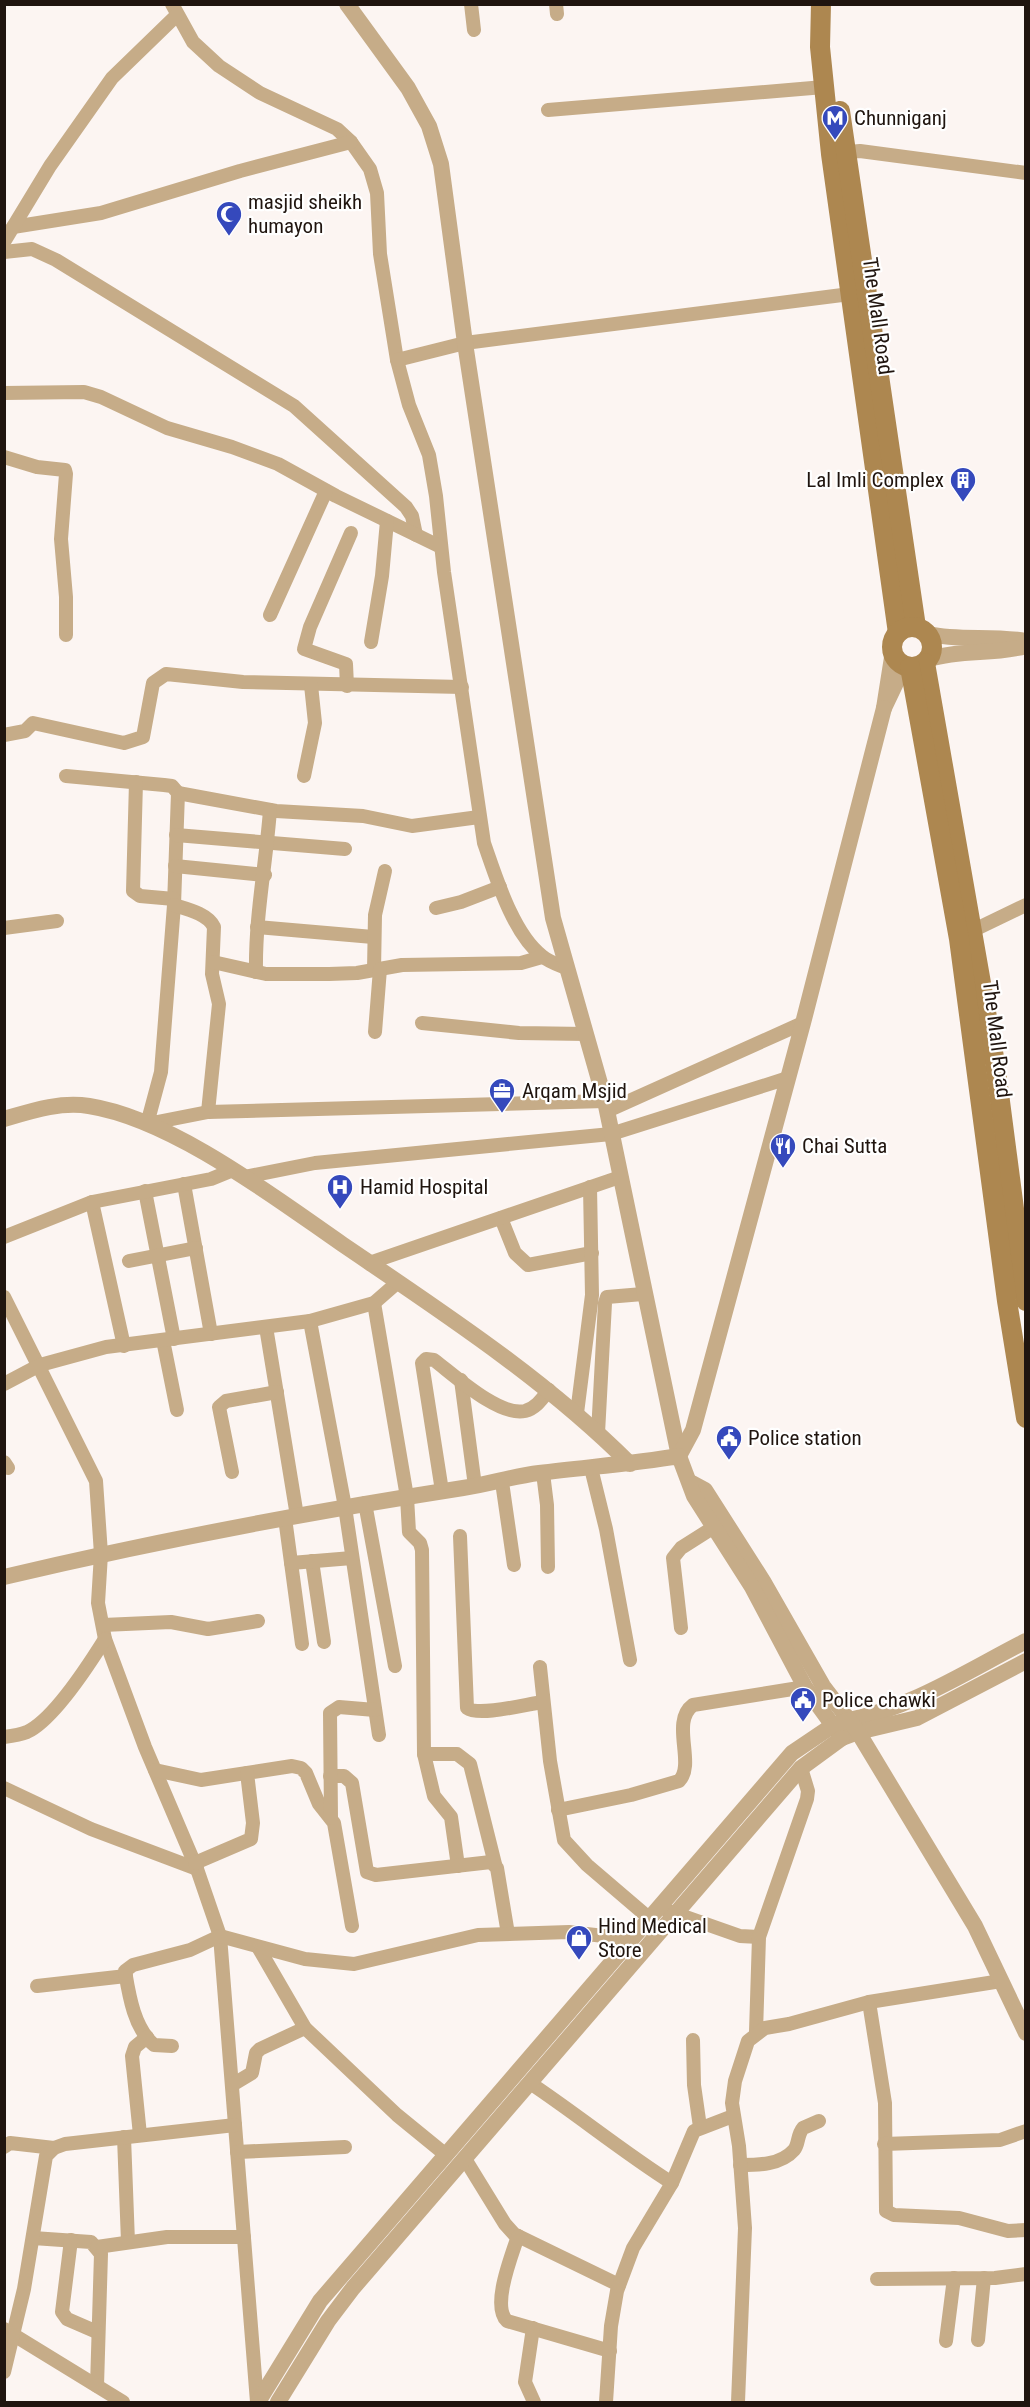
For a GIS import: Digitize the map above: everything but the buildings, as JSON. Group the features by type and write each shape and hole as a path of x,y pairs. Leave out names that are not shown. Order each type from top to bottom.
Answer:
{"main road":[{"name":"The Mall Road","path":"821,4 820,47 824,87 837,153 913,650"},
{"name":"The Mall Road","path":"833,4 832,48 837,153 850,294 913,650 967,924 989,1092 1007,1301 1025,1411"},
{"name":"The Mall Road","path":"989,1092 1026,1301"}],"street":[{"path":"347,4 408,88 429,126 441,165 465,343 553,918 606,1106 643,1294 679,1456 692,1483 694,1496 752,1587 805,1687 837,1732"},
{"path":"471,4 474,30"},
{"path":"4,242 50,166 112,78 175,10 194,42 219,66 260,93 337,129 351,142 370,169 377,193 380,254 397,360 409,405 429,455 484,843 500,887 517,923 542,957 568,969"},
{"path":"548,110 824,87"},
{"path":"13,227 101,213 240,171 351,142"},
{"path":"837,153 860,151 1026,173"},
{"path":"4,252 32,249 56,260 294,406 406,507 412,516 416,535"},
{"path":"397,360 465,343 850,294"},
{"path":"4,393 84,392 101,397 167,428 232,447 278,464 326,491 441,547"},
{"path":"4,457 37,467 65,470 61,538 66,597 66,635"},
{"path":"270,615 326,491"},
{"path":"371,642 382,576 387,521"},
{"path":"347,686 346,664 304,649 310,627 351,533"},
{"path":"679,1456 693,1430 803,1023 884,708 913,650 947,638 1010,638 1026,641"},
{"path":"913,650 1012,650 1026,646"},
{"path":"4,735 25,731 33,723 124,743 143,737 153,683 166,674 243,682 310,685 462,687"},
{"path":"304,776 315,723 310,685"},
{"path":"66,776 172,786 178,793 270,810 363,816 412,826 479,817"},
{"path":"136,782 133,891 140,896 174,902 213,923 212,980 219,998 214,1071 208,1112"},
{"path":"147,1124 161,1072 174,902 178,793"},
{"path":"256,972 257,927 265,875 270,810"},
{"path":"176,835 345,849"},
{"path":"175,866 265,875"},
{"path":"375,1032 377,969 373,937 375,915 385,871"},
{"path":"436,908 500,887"},
{"path":"967,924 1026,905"},
{"path":"4,928 57,921"},
{"path":"257,927 373,937"},
{"path":"213,962 256,972 329,974 436,963 521,963 542,957"},
{"path":"422,1023 519,1033 586,1034"},
{"path":"147,1124 208,1112 606,1106 803,1023"},
{"path":"4,1237 92,1202 238,1173 611,1134 788,1078"},
{"path":"4,1119 64,1105 89,1106 147,1124 238,1173 398,1282 549,1390 598,1432 630,1464"},
{"path":"369,1263 620,1177"},
{"path":"184,1184 211,1334"},
{"path":"577,1413 592,1295 590,1187"},
{"path":"145,1191 158,1255 177,1410"},
{"path":"92,1202 124,1346"},
{"path":"501,1218 515,1253 528,1265 592,1252"},
{"path":"129,1261 196,1248"},
{"path":"4,1384 40,1365 106,1347 310,1321 374,1303 398,1282"},
{"path":"598,1432 605,1303 607,1297 643,1294"},
{"path":"4,1297 96,1481 101,1554 98,1603 104,1632 155,1770 196,1866 219,1936 257,2403"},
{"path":"374,1303 407,1497 409,1533 420,1543 422,1550 424,1754 434,1796 451,1817 458,1866"},
{"path":"310,1321 345,1507 379,1735"},
{"path":"266,1327 278,1392 291,1517 291,1563 302,1644"},
{"path":"442,1491 422,1363 426,1359 434,1360 492,1403 520,1412 539,1404 549,1390"},
{"path":"461,1380 475,1486"},
{"path":"232,1472 219,1407 226,1401 278,1392"},
{"path":"4,1577 101,1554 365,1503 502,1482 543,1473 630,1464 679,1456"},
{"path":"591,1468 606,1529 630,1660"},
{"path":"543,1473 548,1567"},
{"path":"502,1482 514,1565"},
{"path":"692,1483 705,1490 763,1581 823,1686 853,1726 975,1926 1026,2033"},
{"path":"365,1503 395,1666"},
{"path":"681,1628 674,1558 681,1548 714,1527"},
{"path":"460,1536 467,1708 471,1711 485,1711 543,1702"},
{"path":"291,1563 352,1558"},
{"path":"312,1561 324,1642"},
{"path":"104,1632 171,1622 208,1629 258,1621"},
{"path":"4,1737 28,1732 44,1720 88,1668 104,1632"},
{"path":"257,2403 320,2301 792,1753 933,1689 1026,1641"},
{"path":"853,1726 917,1718 1026,1661"},
{"path":"540,1666 558,1810 567,1846 653,1912 674,1913 740,1936 759,1937"},
{"path":"558,1810 631,1795 679,1781 685,1772 683,1736 685,1713 693,1705 805,1687"},
{"path":"331,1818 330,1713 339,1707 375,1710"},
{"path":"278,2403 327,2321 674,1913 801,1768 837,1732"},
{"path":"424,1754 457,1754 470,1764 495,1864 508,1934"},
{"path":"155,1770 201,1780 292,1766 301,1768 319,1804 331,1818 337,1832 352,1926"},
{"path":"756,2032 759,1937 807,1798 808,1791 801,1768"},
{"path":"4,1788 91,1829 196,1866 251,1839 253,1823 247,1773"},
{"path":"330,1776 344,1776 352,1783 368,1872 376,1875 491,1862 495,1864"},
{"path":"172,2046 154,2045 147,2037 135,2013 125,1971 133,1965 190,1950 219,1936 304,1959 354,1964 478,1935 569,1932 604,1936 628,1943"},
{"path":"258,1947 305,2028 397,2115 446,2155"},
{"path":"37,1986 126,1976"},
{"path":"738,2403 745,2228 732,2103 735,2081 748,2041 756,2032 765,2028 806,2020 869,2002 1001,1981"},
{"path":"869,2002 885,2103 885,2206 889,2214 959,2218 1008,2231 1026,2230"},
{"path":"232,2085 252,2073 256,2053 260,2049 305,2028"},
{"path":"140,2135 132,2056 135,2047 147,2037"},
{"path":"693,2040 694,2085 700,2127"},
{"path":"530,2083 566,2107 614,2145 672,2183"},
{"path":"606,2403 611,2326 619,2285 633,2248 672,2183 690,2138 700,2127 733,2116"},
{"path":"740,2165 768,2164 786,2156 796,2146 802,2128 819,2121"},
{"path":"6,2144 54,2148 65,2144 235,2125"},
{"path":"884,2144 1000,2140 1026,2131"},
{"path":"124,2137 128,2242"},
{"path":"237,2152 345,2147"},
{"path":"4,2372 9,2331 33,2238 46,2156 54,2148"},
{"path":"465,2159 505,2224 518,2236 619,2285"},
{"path":"518,2236 500,2307 507,2321 610,2351"},
{"path":"97,2247 167,2237 244,2237"},
{"path":"33,2238 91,2242 101,2254 97,2386"},
{"path":"71,2240 62,2313 67,2319 97,2332"},
{"path":"877,2279 984,2278 1026,2274"},
{"path":"946,2341 954,2278"},
{"path":"978,2340 984,2278"},
{"path":"533,2328 525,2382 534,2403"},
{"path":"9,2331 123,2403"}],"place":[{"name":"Chunniganj","path":"835,141"},
{"name":"masjid sheikh humayon","path":"229,237"},
{"name":"Lal Imli Complex","path":"963,503"},
{"name":"Arqam Msjid","path":"502,1114"},
{"name":"Chai Sutta","path":"783,1169"},
{"name":"Hamid Hospital","path":"340,1210"},
{"name":"Police station","path":"729,1461"},
{"name":"Police chawki","path":"803,1723"},
{"name":"Hind Medical Store","path":"579,1961"}]}
